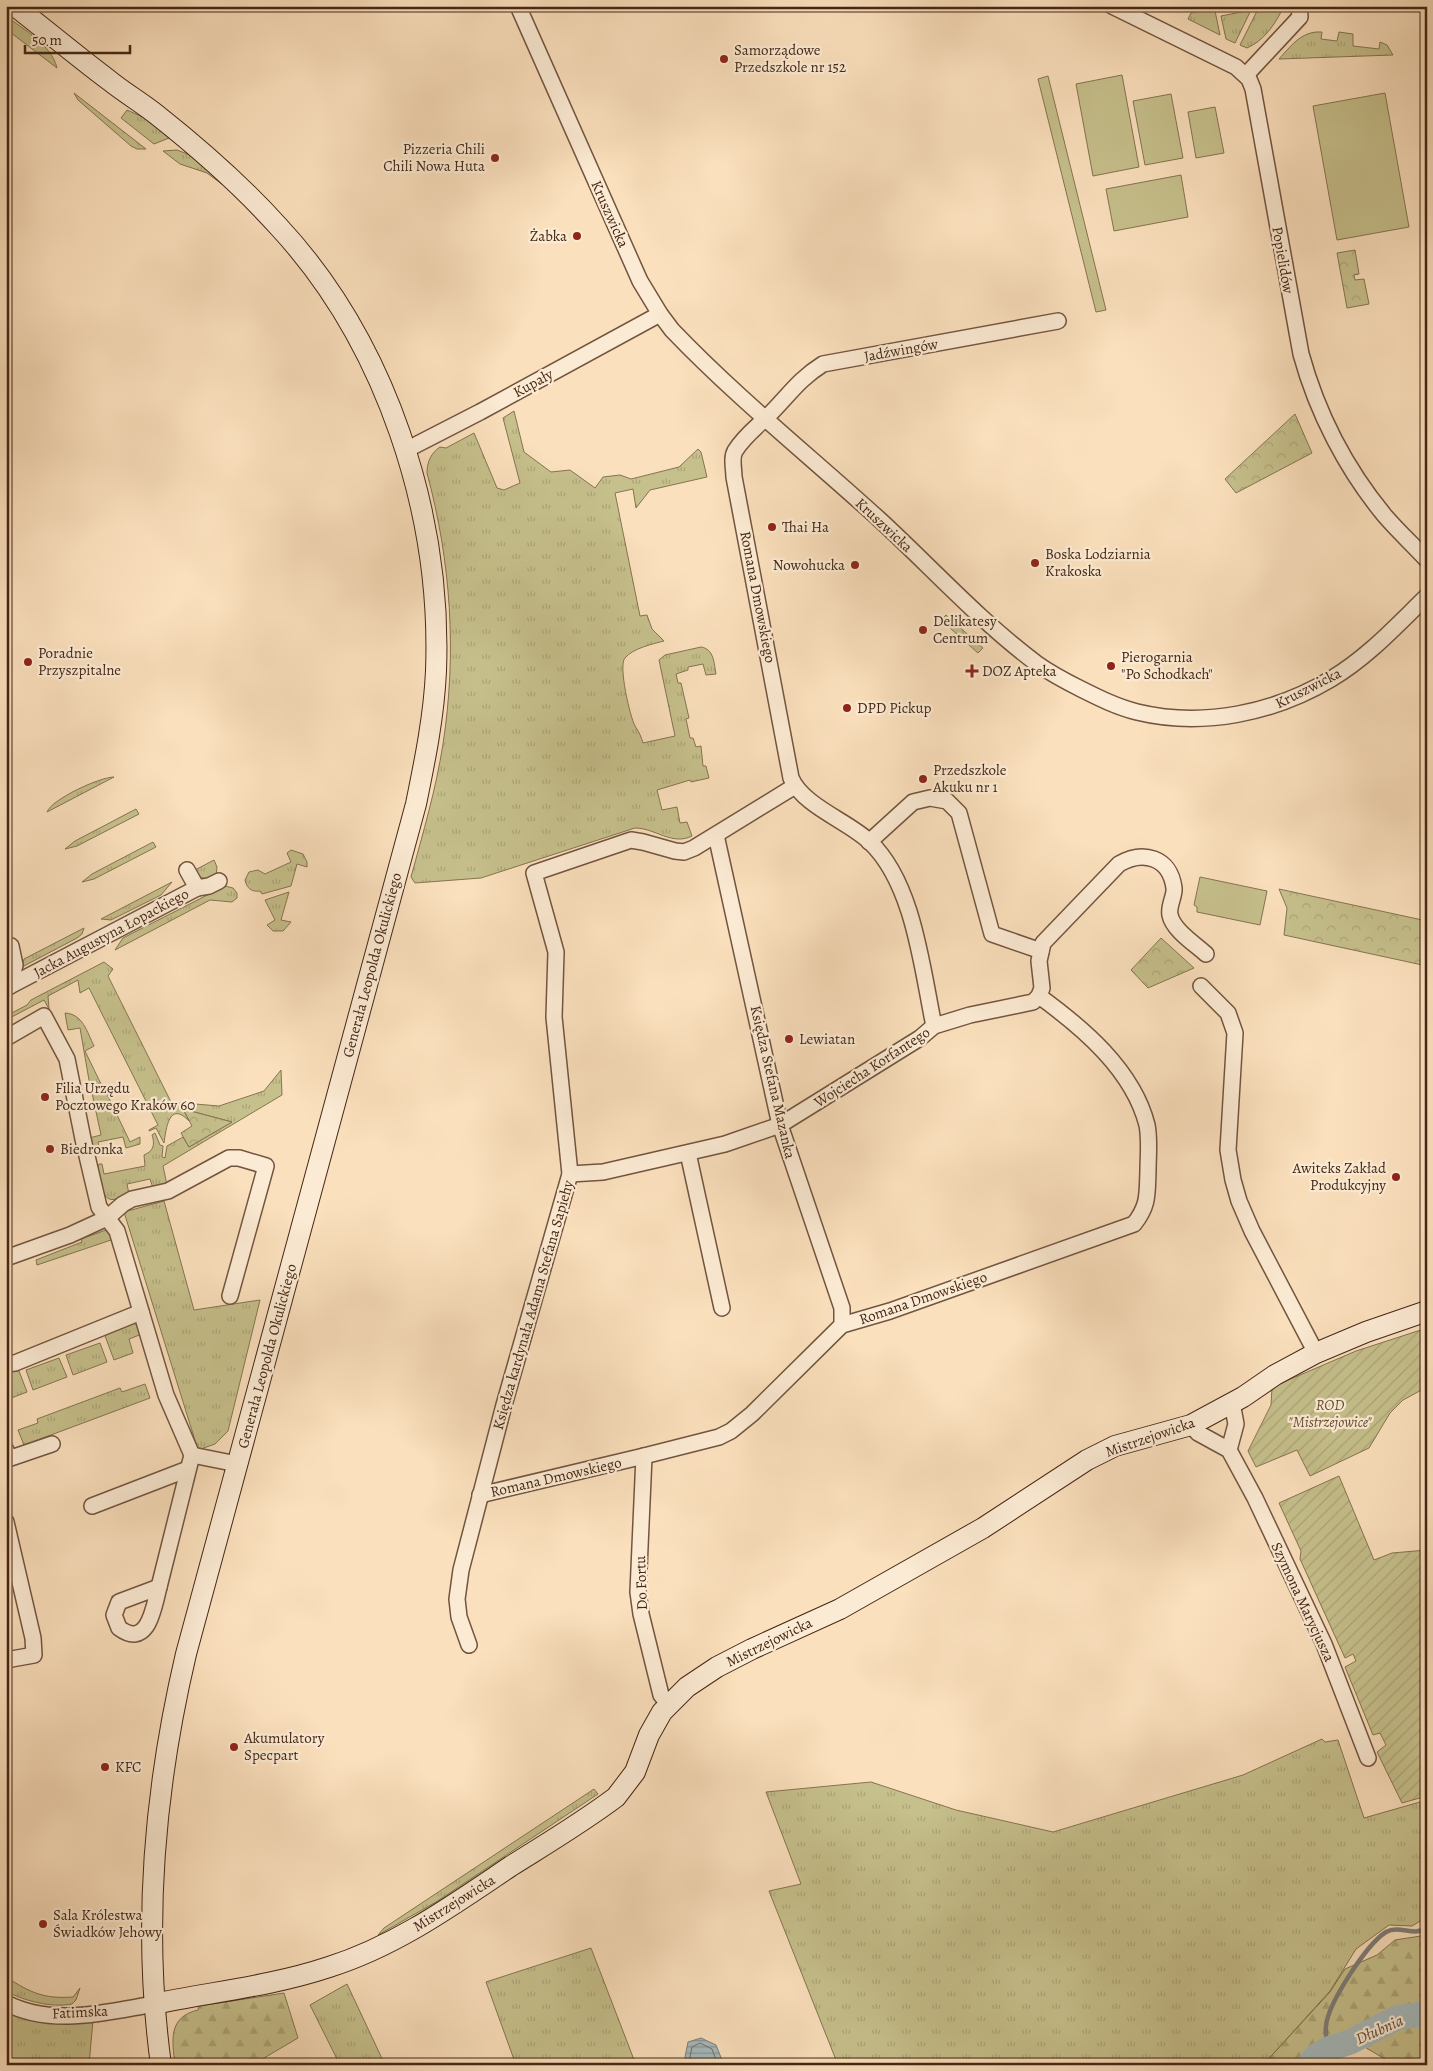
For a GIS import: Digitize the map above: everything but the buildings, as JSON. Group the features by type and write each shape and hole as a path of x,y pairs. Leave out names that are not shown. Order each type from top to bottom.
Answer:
{"main road":[{"name":"Generała Leopolda Okulickiego","path":"15,6 196,147 279,226 304,257 347,320 381,386 406,450 427,539 434,592 436,671 428,746 416,804 186,1654 172,1715 154,1842 151,1899 151,1949 160,2065"},
{"name":"Mistrzejowicka","path":"154,2004 259,1984 322,1969 371,1951 408,1932 455,1904 616,1797 635,1772 653,1727 668,1704 687,1687 717,1667 840,1609 983,1528 1088,1460 1115,1446 1191,1424 1232,1403 1274,1375 1316,1353 1373,1329 1427,1311"}],"street":[{"name":"Kruszwicka","path":"518,6 640,281 660,314 697,355 765,419 880,520 1036,663 1058,677 1110,703 1137,712 1171,717 1203,718 1250,712 1286,702 1332,678 1358,660 1427,596"},
{"path":"1112,6 1230,64 1246,75 1300,17 1299,6"},
{"name":"Popielidów","path":"1246,75 1253,89 1301,354 1307,375 1331,432 1348,463 1385,516 1427,560"},
{"name":"Kupały","path":"406,450 660,314"},
{"name":"Jadźwingów","path":"765,419 795,385 823,364 1058,321"},
{"name":"Romana Dmowskiego","path":"765,419 735,451 734,477 789,767 795,786"},
{"path":"716,835 795,786 807,797 869,842 890,870 907,907 917,942 934,1026"},
{"path":"869,842 913,802 930,798 947,801 959,813 992,934 1040,951"},
{"name":"Księdza kardynała Adama Stefana Sapiehy","path":"469,1645 459,1617 457,1600 461,1570 480,1495 570,1174 555,1036 556,952 534,873 631,840 684,852 716,835"},
{"name":"Księdza Stefana Mazanka","path":"716,835 780,1125 842,1308 842,1326"},
{"path":"1040,996 1042,988 1039,961 1043,943 1119,864 1138,856 1158,860 1171,876 1174,890 1169,914 1175,925 1206,954"},
{"name":"Jacka Augustyna Łopackiego","path":"8,987 196,888 187,870"},
{"path":"196,888 209,886 219,881"},
{"path":"8,987 14,965 11,946"},
{"path":"1201,986 1228,1013 1235,1033 1228,1150 1233,1180 1252,1231 1316,1353"},
{"name":"Romana Dmowskiego","path":"480,1495 719,1437 731,1431 752,1414 842,1326 890,1311 1134,1224 1145,1209 1147,1194 1147,1128 1142,1109 1119,1070 1096,1043 1040,996"},
{"name":"Wojciecha Korfantego","path":"570,1174 603,1172 688,1153 725,1144 780,1125 920,1038 934,1026 1032,1002 1040,996"},
{"path":"6,1038 44,1016 67,1059 99,1207 117,1230 166,1395 190,1462 158,1587"},
{"path":"688,1153 722,1308"},
{"path":"6,1258 70,1235 107,1218 126,1202 135,1198 168,1191 229,1158 239,1158 266,1166 230,1296"},
{"path":"6,1364 15,1363 141,1312"},
{"path":"1191,1424 1198,1433 1228,1450 1236,1424 1232,1403"},
{"path":"6,1450 8,1460 52,1444"},
{"name":"Szymona Marycjusza","path":"1228,1450 1255,1498 1324,1644 1368,1758"},
{"name":"Do Fortu","path":"644,1456 638,1592 641,1614 661,1695 668,1704"},
{"path":"92,1506 190,1462 237,1464"},
{"path":"6,1522 33,1638 34,1655 6,1660"},
{"name":"Fatimska","path":"6,2003 28,2011 65,2016 98,2014 154,2004"}],"green space":[{"path":"1200,6 1214,6 1220,35 1188,19 1191,13 1201,11"},
{"path":"1280,6 1281,12 1271,28 1253,45 1247,48 1240,45 1258,9"},
{"path":"1251,10 1235,43 1226,39 1221,16"},
{"path":"6,16 43,45 54,59 57,68 6,29"},
{"path":"1322,32 1321,39 1337,41 1339,32 1353,34 1353,46 1379,49 1380,42 1387,45 1393,55 1279,59 1300,38"},
{"path":"1122,75 1139,167 1093,176 1076,84"},
{"path":"1048,76 1106,310 1096,312 1038,79"},
{"path":"74,93 146,149 137,149 131,146 78,100"},
{"path":"1385,93 1409,227 1337,240 1313,106"},
{"path":"1171,94 1183,158 1145,165 1133,101"},
{"path":"1215,107 1224,153 1196,158 1188,112"},
{"path":"127,110 145,118 169,138 154,144 121,118"},
{"path":"177,150 193,156 223,185 207,173 180,164 163,151"},
{"path":"1181,175 1188,217 1114,231 1106,189"},
{"path":"1355,250 1359,274 1354,275 1355,280 1364,279 1369,304 1347,308 1337,253"},
{"path":"514,411 524,452 551,472 570,470 595,488 603,477 620,475 631,479 679,467 698,449 701,452 707,477 650,490 636,508 633,489 615,493 640,616 647,615 652,629 664,641 633,652 625,658 623,663 626,691 633,721 643,743 675,736 659,660 665,655 701,647 709,651 713,657 716,674 706,675 703,664 688,667 688,670 676,674 678,683 681,683 689,718 686,719 690,738 693,738 696,747 701,746 703,766 706,766 709,778 691,782 690,780 657,790 662,810 677,807 680,823 687,822 692,836 685,839 670,838 635,828 481,878 415,883 411,877 437,778 443,744 450,676 449,608 446,574 442,540 427,473 428,465 430,458 437,449 440,447 446,448 474,433 497,488 504,490 520,483 503,418"},
{"path":"1295,414 1312,453 1236,493 1225,479"},
{"path":"946,615 983,648 978,653 941,620"},
{"path":"114,777 47,812 67,795 98,781"},
{"path":"136,809 139,814 77,846 65,849 75,841"},
{"path":"153,842 156,847 94,879 82,882 92,874"},
{"path":"291,850 303,854 307,867 297,864 291,886 262,894 260,891 249,888 245,880 249,872 258,870 265,874 291,862 287,853"},
{"path":"214,860 217,867 216,876 208,880 198,876 195,870"},
{"path":"1200,877 1267,891 1260,925 1197,912 1197,907 1194,905"},
{"path":"172,882 161,895 111,920 101,919"},
{"path":"225,886 233,888 237,893 237,898 232,902 210,900 115,950 123,938"},
{"path":"1279,889 1427,921 1427,966 1284,935 1287,908"},
{"path":"289,892 281,920 291,922 283,931 273,931 267,925 275,920 265,900"},
{"path":"84,928 82,934 77,938 22,967 24,959"},
{"path":"1161,938 1194,968 1148,988 1131,970"},
{"path":"104,962 113,969 108,976 171,1102 219,1106 264,1091 281,1070 282,1095 163,1166 167,1185 153,1188 150,1179 127,1184 129,1194 112,1200 104,1192 98,1172 99,1164 102,1164 104,1174 145,1166 144,1155 152,1149 152,1135 155,1133 160,1145 163,1146 162,1157 165,1158 167,1146 183,1137 189,1147 232,1122 183,1109 189,1121 182,1115 173,1115 168,1124 164,1143 156,1128 149,1131 158,1125 89,988 80,993 78,980 48,996 49,1009 44,1000 6,1020 6,1016 27,1005 31,1000"},
{"path":"65,1013 76,1017 84,1025 94,1046 85,1051 101,1084 90,1086 80,1028 68,1030"},
{"path":"105,1090 130,1142 140,1137 140,1144 126,1148 123,1137 98,1142 100,1153 93,1150 89,1138 101,1135 92,1093"},
{"path":"183,1109 232,1122 189,1147 181,1133 192,1126"},
{"path":"164,1201 194,1310 260,1300 228,1431 215,1444 198,1450 124,1212"},
{"path":"106,1230 113,1237 111,1240 37,1265 36,1260 82,1242 81,1239"},
{"path":"134,1323 139,1327 142,1334 129,1339 133,1353 114,1360 104,1333"},
{"name":"ROD \"Mistrzejowice\"","path":"1427,1328 1427,1387 1403,1400 1390,1413 1369,1448 1310,1476 1297,1450 1256,1467 1248,1451 1271,1405 1272,1387 1356,1351"},
{"path":"100,1343 107,1362 73,1375 66,1355"},
{"path":"59,1358 67,1377 33,1390 26,1370"},
{"path":"6,1369 19,1371 27,1392 6,1400"},
{"path":"145,1384 150,1398 24,1445 18,1430 38,1423 37,1419 120,1388 122,1392"},
{"name":"ROD \"Mistrzejowice\"","path":"1339,1476 1374,1560 1392,1553 1427,1550 1427,1796 1402,1803 1377,1752 1386,1745 1380,1733 1373,1735 1345,1667 1356,1661 1353,1654 1345,1658 1300,1559 1301,1551 1279,1503"},
{"path":"1322,1739 1325,1742 1338,1740 1364,1818 1427,1800 1427,1917 1412,1926 1389,1925 1356,1949 1330,1991 1263,2065 838,2065 769,1891 801,1884 766,1792 871,1782 956,1810 1053,1832 1243,1775"},
{"path":"594,1789 598,1794 436,1902 378,1935 384,1928"},
{"path":"1427,1935 1427,2065 1395,2065 1363,2046 1325,2057 1322,2065 1263,2065 1330,1992 1345,1969 1377,1955 1395,1940"},
{"path":"591,1948 636,2065 516,2065 486,1982"},
{"path":"6,1977 31,1991 46,1996 73,1997 80,1988 76,2000 72,2004 47,2004 30,2001 6,1991"},
{"path":"347,1984 385,2065 340,2065 310,2005"},
{"path":"284,1993 298,2038 259,2061 260,2065 175,2065 174,2031 181,2018 188,2013 198,2010 199,2006"},
{"path":"6,2010 93,2020 89,2065 6,2065"}],"water":[{"path":"701,2038 716,2045 724,2065 688,2065 685,2057 688,2042"}],"waterway":[{"path":"1328,2049 1326,2034 1328,2016 1341,1989 1359,1961 1386,1932 1397,1929 1418,1931 1427,1927"},
{"name":"Dłubnia","path":"1309,2065 1316,2056 1328,2049 1350,2042 1397,2018 1427,2013"}],"place":[{"name":"Samorządowe Przedszkole nr 152","path":"724,59"},
{"name":"Pizzeria Chili Chili Nowa Huta","path":"495,158"},
{"name":"Żabka","path":"577,236"},
{"name":"Thai Ha","path":"772,527"},
{"name":"Boska Lodziarnia Krakoska","path":"1035,563"},
{"name":"Nowohucka","path":"855,565"},
{"name":"Delikatesy Centrum","path":"923,630"},
{"name":"Poradnie Przyszpitalne","path":"28,662"},
{"name":"Pierogarnia \"Po Schodkach\"","path":"1111,666"},
{"name":"DOZ Apteka","path":"972,671"},
{"name":"DPD Pickup","path":"847,708"},
{"name":"Przedszkole Akuku nr 1","path":"923,779"},
{"name":"Lewiatan","path":"789,1039"},
{"name":"Filia Urzędu Pocztowego Kraków 60","path":"45,1097"},
{"name":"Biedronka","path":"50,1149"},
{"name":"Awiteks Zakład Produkcyjny","path":"1396,1177"},
{"name":"Akumulatory Specpart","path":"234,1747"},
{"name":"KFC","path":"105,1767"},
{"name":"Sala Królestwa Świadków Jehowy","path":"43,1924"}]}
